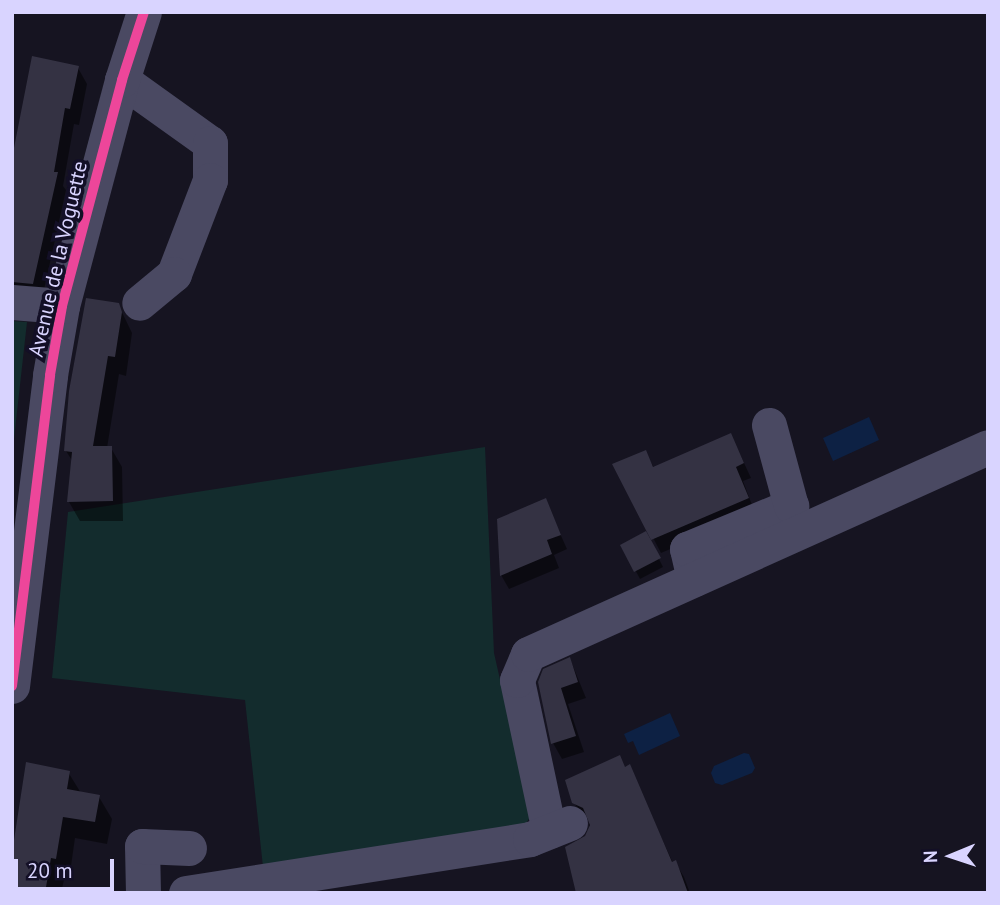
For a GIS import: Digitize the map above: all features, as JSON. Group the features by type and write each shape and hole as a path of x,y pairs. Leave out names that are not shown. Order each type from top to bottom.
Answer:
{"street":[{"name":"Avenue de la Voguette","path":"12,686 50,375 62,306 122,80 144,12"},
{"path":"122,80 210,142 210,180 174,274 139,303"},
{"path":"12,302 62,306"},
{"path":"694,579 687,550 791,506 769,425"},
{"path":"186,893 530,839 559,827 517,680 528,654 988,447"},
{"path":"143,893 142,846 189,848"}],"green space":[{"path":"12,321 27,322 12,457"},
{"path":"485,447 494,653 531,816 524,826 263,867 245,700 52,678 68,512"}],"water":[{"path":"869,417 879,440 833,461 823,438"},
{"path":"670,713 680,736 639,755 633,741 628,743 624,734"},
{"path":"744,753 749,754 755,768 752,773 722,785 715,783 711,773 714,766"}],"building":[{"path":"32,56 79,66 70,109 65,108 54,172 58,172 33,284 12,282 12,158"},
{"path":"86,298 119,303 122,312 115,357 108,356 93,446 112,446 113,501 67,502 72,452 64,451 69,391"},
{"path":"731,433 744,463 736,467 749,498 651,540 612,464 646,450 653,467"},
{"path":"546,498 561,535 547,540 552,554 500,576 497,519"},
{"path":"646,531 661,558 634,572 620,545"},
{"path":"570,657 578,682 561,688 576,736 551,744 538,682 543,669"},
{"path":"620,755 625,767 630,764 672,862 676,860 688,893 576,893 565,847 585,836 590,825 583,808 572,803 565,780"},
{"path":"26,762 70,771 67,789 100,795 95,822 63,817 56,859 51,858 45,893 12,893 12,853"}],"cycle path":[{"path":"12,686 50,375 62,306 122,80 144,12"}]}
